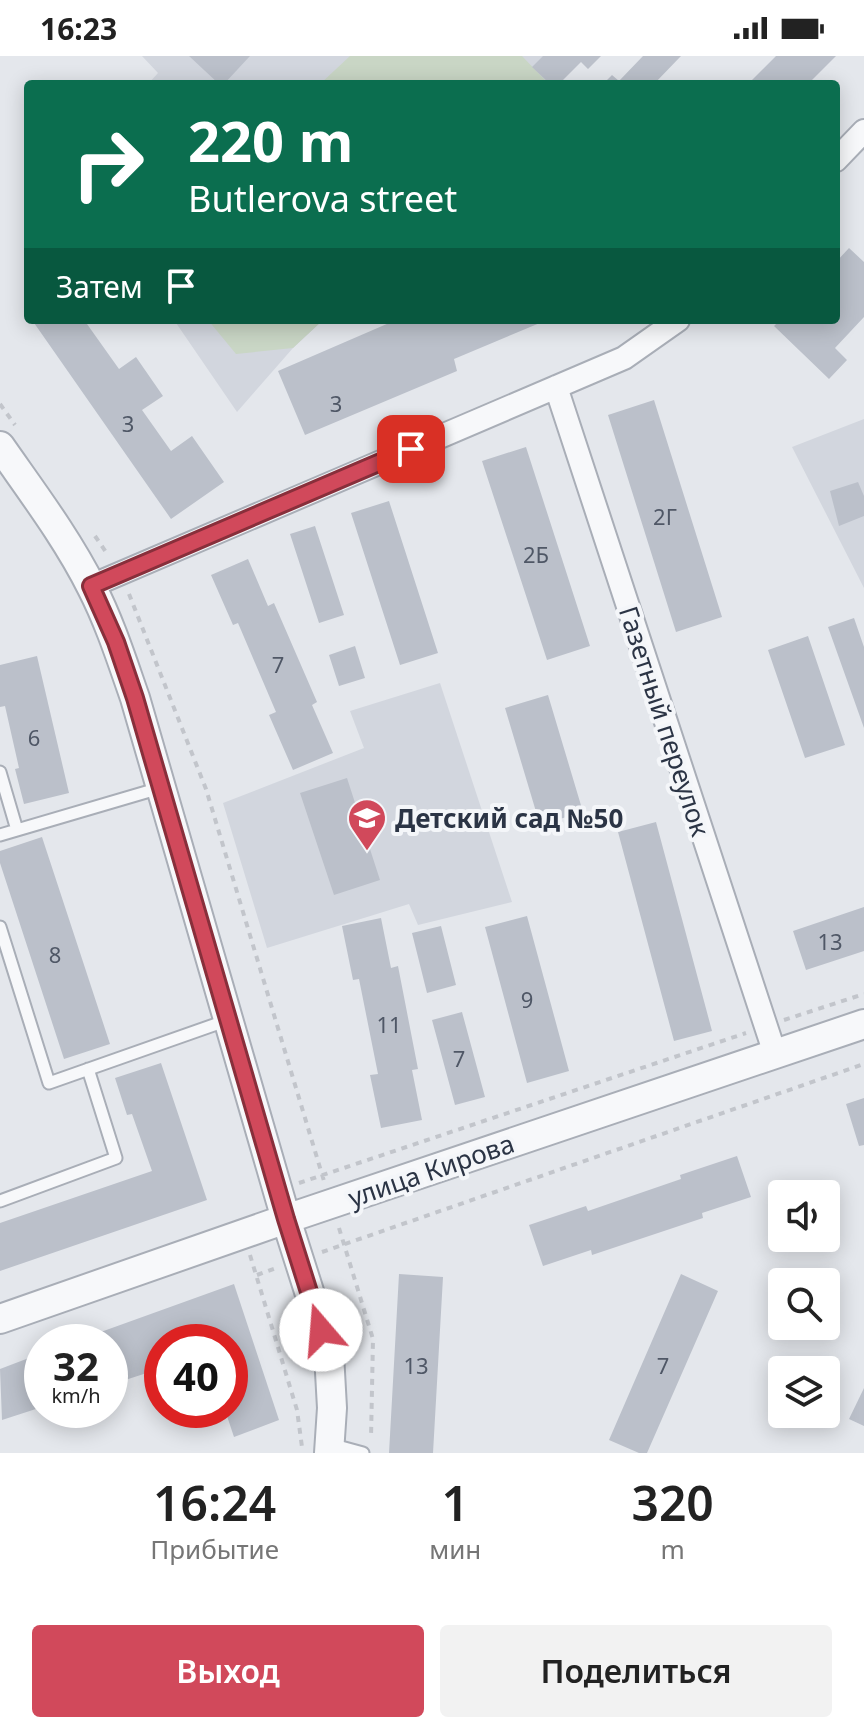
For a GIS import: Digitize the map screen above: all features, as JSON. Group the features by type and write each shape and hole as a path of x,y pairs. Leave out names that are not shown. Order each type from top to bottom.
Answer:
{"street":[{"path":"840,156 864,131"},
{"path":"91,586 624,358 672,324"},
{"name":"Газетный переулок","path":"556,387 775,1054"},
{"path":"10,439 47,515 91,586 116,642 161,788 286,1219 329,1354 332,1408 320,1450"},
{"name":"улица Кирова","path":"0,1319 864,1024"}],"lane":[{"path":"0,772 17,830"},
{"path":"0,835 161,788"},
{"path":"0,927 49,1083 228,1020"},
{"path":"0,1201 116,1158 88,1069"},
{"path":"320,1450 363,1453"}],"path":[{"path":"0,404 10,439"},
{"path":"94,535 121,573 206,789 373,1339 371,1439"},
{"path":"278,1190 864,994"},
{"path":"320,1450 297,1410 257,1275 864,1064"}],"shaded area":[{"path":"142,56 543,56 549,80 152,80 158,73"},
{"path":"177,324 319,324 293,348 237,412"},
{"path":"864,419 864,588 792,447"},
{"name":"Детский сад №50","path":"440,683 512,902 418,925 409,904 267,948 223,803 364,748 350,711"}],"green space":[{"path":"350,56 522,56 545,80 324,80"},
{"path":"211,324 319,324 293,348 236,354"}],"building":[{"path":"189,56 250,56 228,80 215,80"},
{"path":"543,56 601,56 588,69 581,62 563,80 546,80 532,67"},
{"path":"643,56 681,56 658,80 620,80"},
{"path":"776,56 836,56 812,80 752,80"},
{"path":"849,248 864,262 864,317 835,348 847,360 829,379 774,326 840,324 840,258"},
{"path":"35,324 87,324 119,369 136,357 163,396 142,410 171,451 192,436 224,482 171,519"},
{"path":"387,324 537,324 454,359 457,371 305,435 278,371"},
{"path":"654,400 722,617 676,632 608,415"},
{"path":"526,447 590,646 547,660 482,461"},
{"path":"858,482 864,496 864,516 839,526 830,491"},
{"path":"389,501 438,653 400,665 351,513"},
{"path":"315,526 344,615 319,623 290,534"},
{"path":"248,559 268,606 274,603 317,702 312,705 333,753 293,770 269,715 276,712 238,623 233,625 211,575"},
{"path":"854,618 864,647 864,728 828,627"},
{"path":"808,636 845,745 805,758 768,650"},
{"path":"355,646 365,678 339,686 329,655"},
{"path":"37,656 69,793 24,804 5,706 0,707 0,665"},
{"path":"548,695 583,812 540,825 505,708"},
{"path":"347,778 380,880 334,895 300,793"},
{"path":"656,822 712,1031 674,1041 618,832"},
{"path":"42,837 110,1044 64,1059 0,863 0,851"},
{"path":"864,907 864,951 806,970 793,931"},
{"path":"527,916 569,1071 527,1083 485,927"},
{"path":"381,918 391,968 398,966 418,1069 412,1070 422,1120 381,1128 370,1075 378,1074 359,979 353,980 342,926"},
{"path":"441,926 456,985 427,993 412,933"},
{"path":"462,1012 485,1097 455,1105 432,1020"},
{"path":"161,1063 207,1200 0,1271 0,1223 152,1171 132,1114 127,1115 115,1078"},
{"path":"864,1098 864,1145 859,1146 846,1104"},
{"path":"737,1156 751,1197 702,1213 703,1218 592,1255 591,1250 543,1266 529,1225 586,1206 588,1211"},
{"path":"399,1274 443,1277 433,1453 389,1453"},
{"path":"681,1274 718,1291 647,1453 639,1453 609,1440"},
{"path":"234,1284 247,1324 144,1324 144,1374 128,1379 128,1324 123,1324"},
{"path":"248,1326 279,1420 234,1437 231,1428 248,1428"},
{"path":"24,1360 24,1413 2,1420 0,1369"},
{"path":"864,1388 864,1426 849,1419"}],"place":[{"name":"Детский сад №50","path":"367,852"}],"route":[{"path":"321,1330 135,698 116,642 91,586 411,449"}]}
